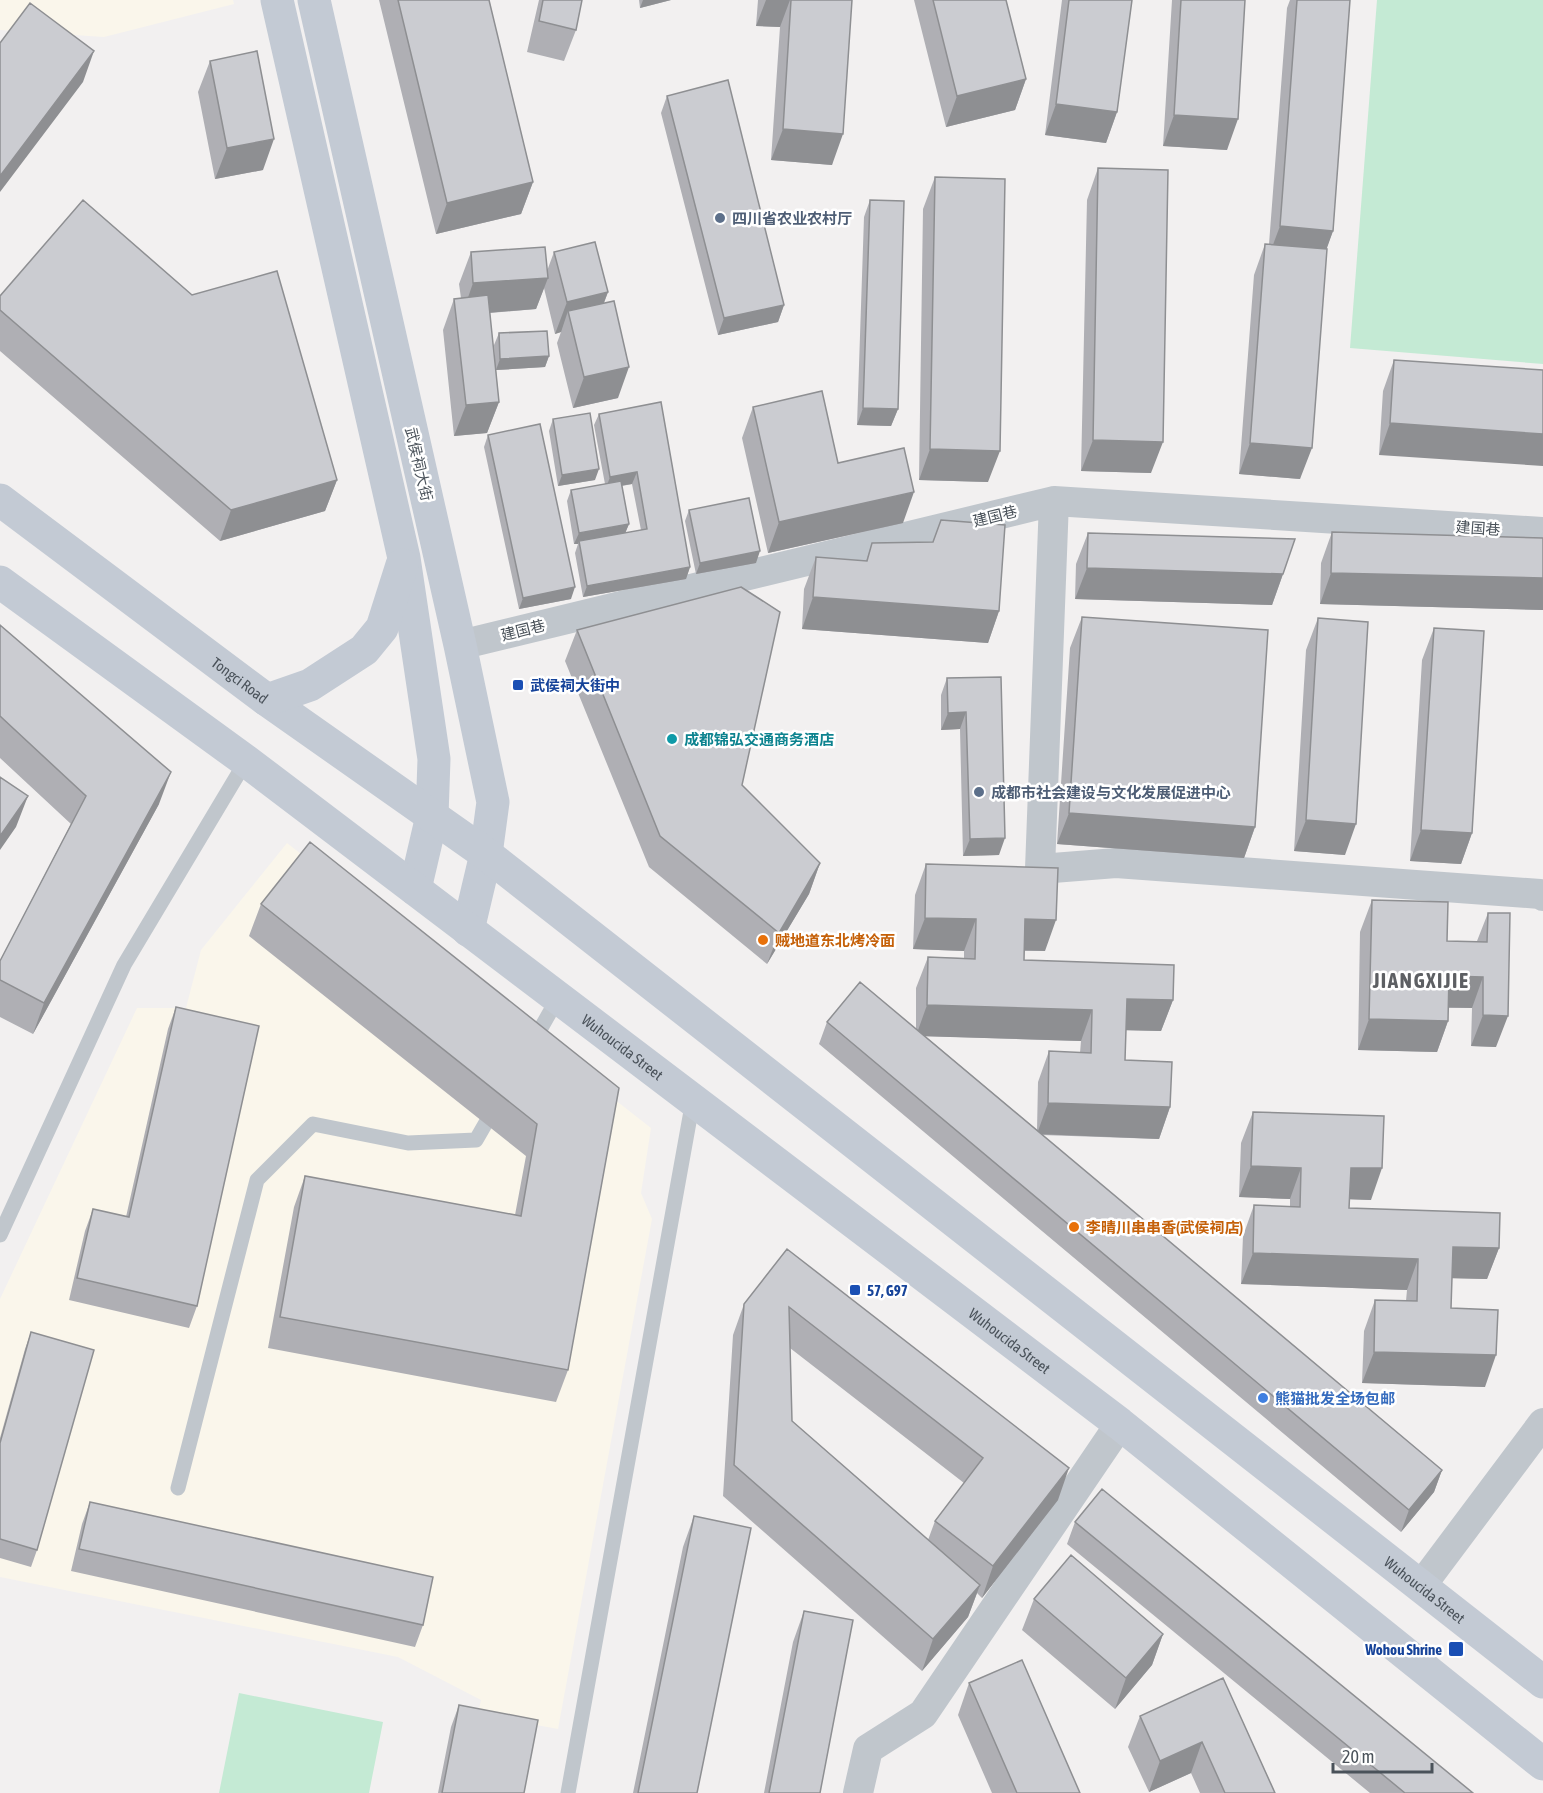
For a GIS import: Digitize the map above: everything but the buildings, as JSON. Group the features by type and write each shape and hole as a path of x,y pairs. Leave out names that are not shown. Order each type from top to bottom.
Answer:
{"main road":[{"path":"277,0 404,558 434,759 432,816 415,889"},
{"name":"武侯祠大街","path":"314,0 460,645 493,802 486,854 468,930"},
{"name":"Tongci Road","path":"0,500 267,700 486,854"},
{"path":"267,700 310,685 364,650 382,628 404,558"},
{"path":"0,582 246,761 468,930"},
{"name":"Wuhoucida Street","path":"486,854 1543,1682"},
{"name":"Wuhoucida Street","path":"468,930 1120,1424 1543,1764"}],"street":[{"name":"建国巷","path":"460,645 1054,501 1543,532"},
{"path":"1054,501 1040,869 1116,863 1543,896"},
{"path":"1421,1586 1543,1423"},
{"path":"858,1793 868,1749 923,1714 1120,1424"}],"lane":[{"path":"0,1235 124,965 246,761"},
{"path":"523,1059 558,998"},
{"path":"178,1488 257,1180 313,1124 408,1143 476,1140 505,1089"},
{"path":"568,1793 693,1100"}],"shaded area":[{"path":"0,0 233,0 234,4 104,37 0,30"},
{"path":"287,843 651,1128 641,1193 652,1219 558,1729 478,1714 481,1700 398,1657 0,1577 0,1299 137,1008 186,1008 201,950"}],"green space":[{"path":"1377,0 1543,0 1543,364 1350,348"},
{"path":"239,1693 383,1722 369,1793 219,1793"}],"place":[{"name":"四川省农业农村厅","path":"720,218"},
{"name":"武侯祠大街中","path":"518,685"},
{"name":"成都锦弘交通商务酒店","path":"672,739"},
{"name":"成都市社会建设与文化发展促进中心","path":"979,792"},
{"name":"贼地道东北烤冷面","path":"763,940"},
{"name":"李晴川串串香(武侯祠店)","path":"1074,1227"},
{"name":"57, G97","path":"855,1290"},
{"name":"熊猫批发全场包邮","path":"1263,1398"},
{"name":"Wohou Shrine","path":"1456,1649"}],"district":[{"name":"JIANGXIJIE","path":"1421,980"}]}
